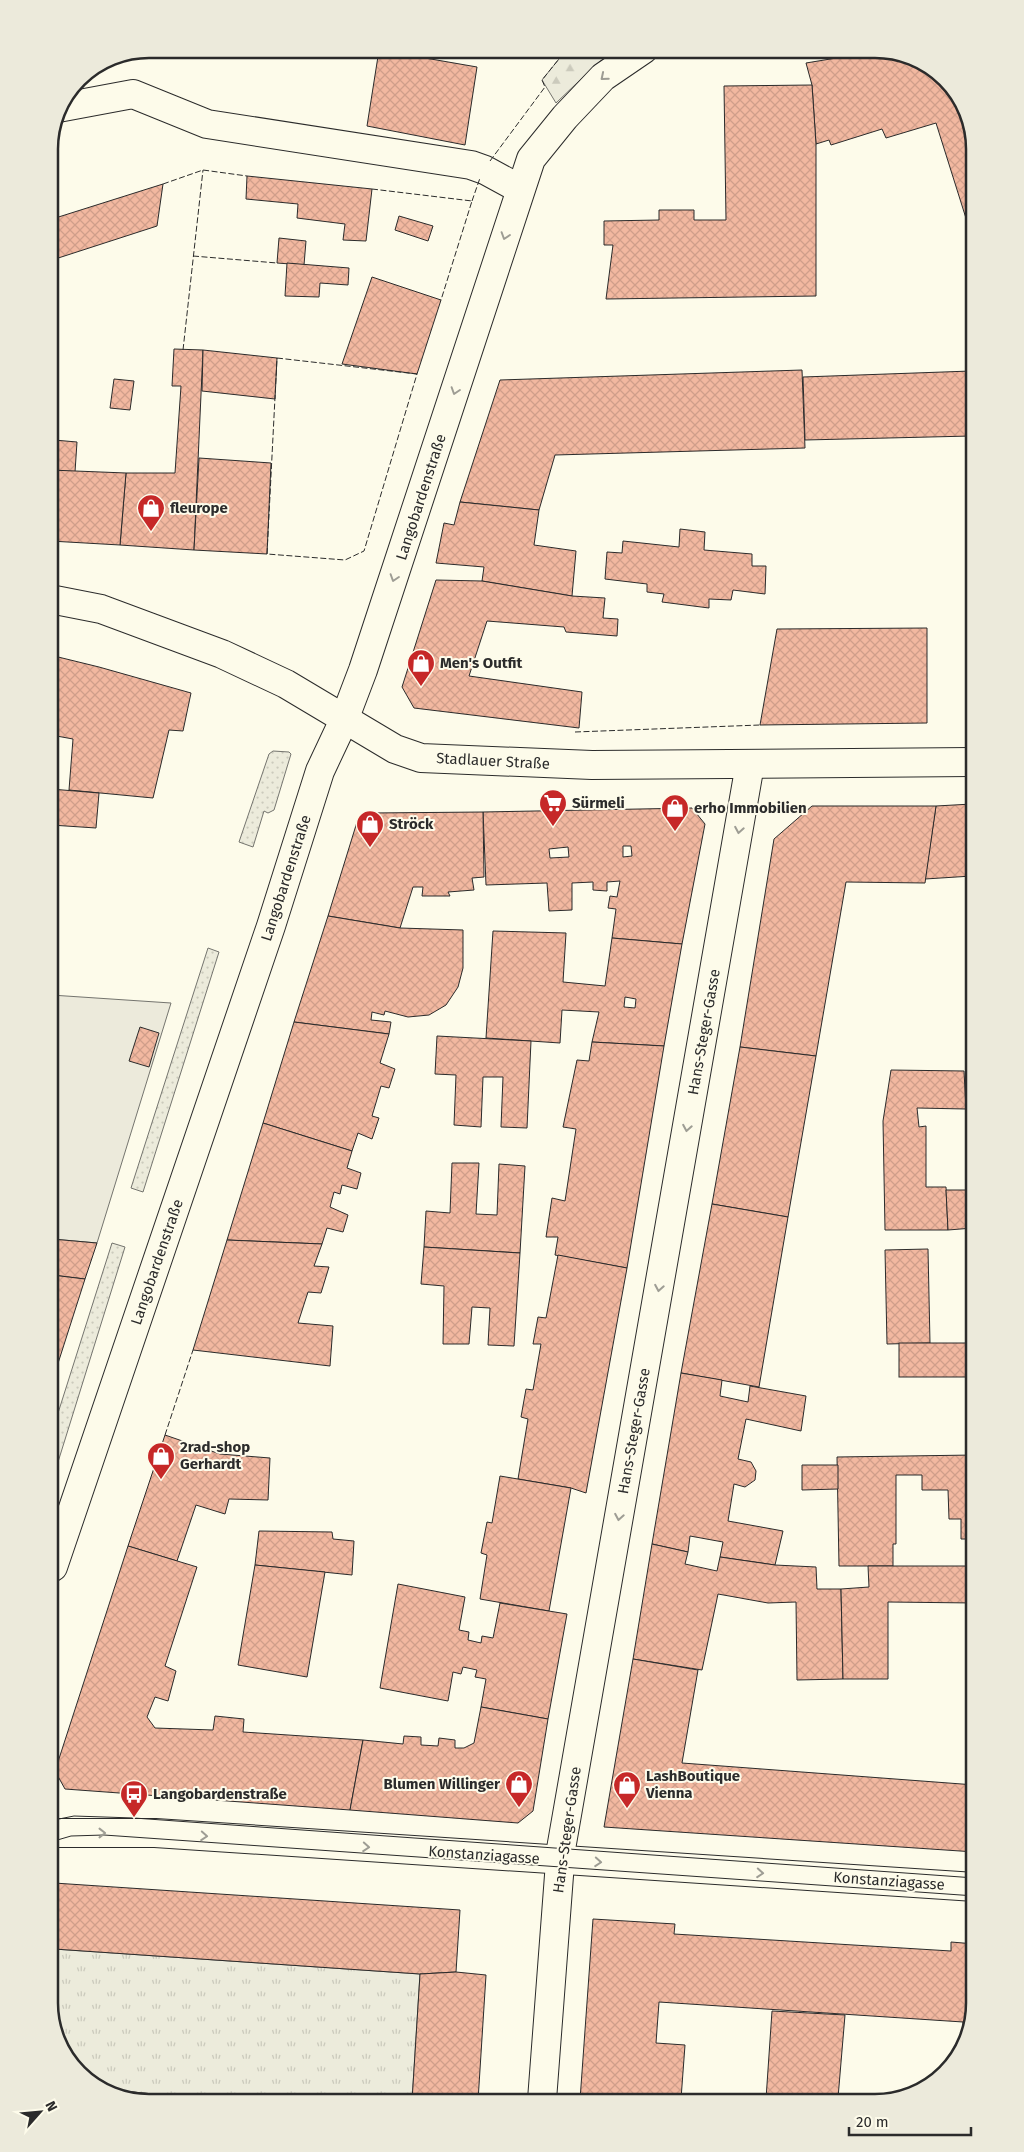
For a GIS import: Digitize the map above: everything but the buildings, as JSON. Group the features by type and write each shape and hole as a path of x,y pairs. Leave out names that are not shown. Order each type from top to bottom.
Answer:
{"street":[{"name":"Langobardenstraße","path":"58,1552 271,926 320,771 344,720 363,670 531,159 565,116 603,77 631,58"},
{"path":"68,106 133,94 206,124 471,165 485,170 520,190"},
{"name":"Stadlauer Straße","path":"58,601 101,609 222,654 286,684 394,749 421,758 592,766 966,762"},
{"name":"Hans-Steger-Gasse","path":"542,2094 560,1860 750,764"},
{"name":"Konstanziagasse","path":"58,1833 155,1833 966,1886"}],"green space":[{"path":"560,58 605,58 556,103 542,80"},
{"path":"273,751 289,752 291,754 274,810 268,813 264,811 253,847 239,842 269,754"},
{"path":"208,948 219,952 143,1192 131,1188"},
{"path":"112,1243 125,1247 58,1462 58,1413"},
{"path":"58,1949 420,1974 412,2094 153,2094 119,2090 93,2076 76,2059 62,2033 59,2021"}],"shaded area":[{"path":"58,995 171,1003 97,1243 58,1240"}],"tram line":[{"path":"58,1819 74,1816 134,1818 966,1877"},
{"path":"58,1840 71,1836 104,1835 966,1895"}],"fence":[{"path":"490,161 545,87 542,80 560,58"},
{"path":"163,184 203,170 247,176"},
{"path":"183,350 203,170"},
{"path":"472,201 480,178"},
{"path":"372,189 472,201 441,300"},
{"path":"193,256 277,263"},
{"path":"277,358 417,374 364,551 345,560 267,554 277,358"},
{"path":"575,732 760,725"},
{"path":"165,1435 193,1350"}],"place":[{"name":"fleurope","path":"151,532"},
{"name":"Men's Outfit","path":"421,687"},
{"name":"Sürmeli","path":"553,827"},
{"name":"erho Immobilien","path":"675,832"},
{"name":"Ströck","path":"370,848"},
{"name":"2rad-shop Gerhardt","path":"161,1480"},
{"name":"Blumen Willinger","path":"519,1808"},
{"name":"LashBoutique Vienna","path":"627,1809"},
{"name":"Langobardenstraße","path":"134,1818"}]}
